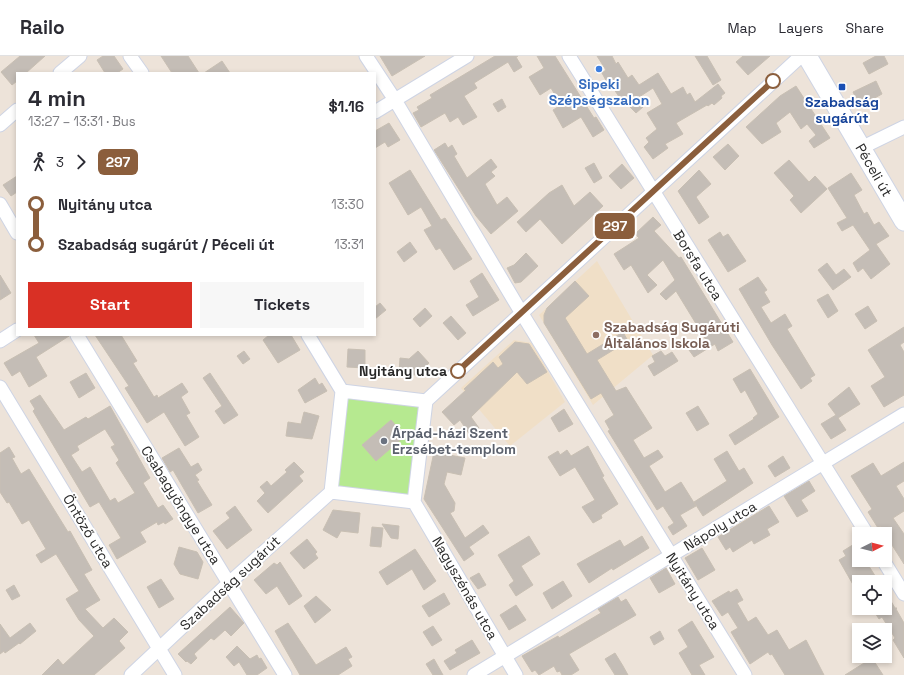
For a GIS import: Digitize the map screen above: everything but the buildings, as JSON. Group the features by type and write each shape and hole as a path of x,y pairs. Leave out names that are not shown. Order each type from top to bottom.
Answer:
{"main road":[{"name":"Péceli út","path":"807,56 904,222"}],"street":[{"path":"61,72 80,56"},
{"path":"130,56 141,72"},
{"name":"Nyitány utca","path":"366,56 395,100 521,312 745,675"},
{"path":"376,111 467,56"},
{"name":"Borsfa utca","path":"569,56 652,192 862,527"},
{"path":"309,336 342,391 330,492 414,502 426,401 521,312 802,56"},
{"path":"0,125 16,111"},
{"path":"861,148 904,127"},
{"path":"0,204 16,231"},
{"path":"0,341 16,331"},
{"name":"Csabagyöngye utca","path":"78,336 285,675"},
{"name":"Öntöző utca","path":"0,387 175,675"},
{"path":"342,391 426,401"},
{"name":"Nápoly utca","path":"474,675 904,414"},
{"name":"Szabadság sugárút","path":"132,675 229,583 330,492"},
{"name":"Nagyszénás utca","path":"414,502 516,675"},
{"path":"887,567 904,594"}],"shaded area":[{"name":"Szabadság Sugárúti Általános Iskola","path":"597,261 653,355 593,405 539,315"},
{"path":"514,340 532,343 565,402 510,446 461,388"}],"green space":[{"path":"342,391 426,401 414,502 331,492"}],"bus line":[{"name":"297","path":"458,371 773,81"}],"place":[{"name":"Sipeki Szépségszalon","path":"599,69"},
{"name":"Szabadság sugárút","path":"842,87"},
{"name":"Szabadság Sugárúti Általános Iskola","path":"596,335"},
{"name":"Nyitány utca","path":"458,371"},
{"name":"Árpád-házi Szent Erzsébet-templom","path":"384,441"}]}
